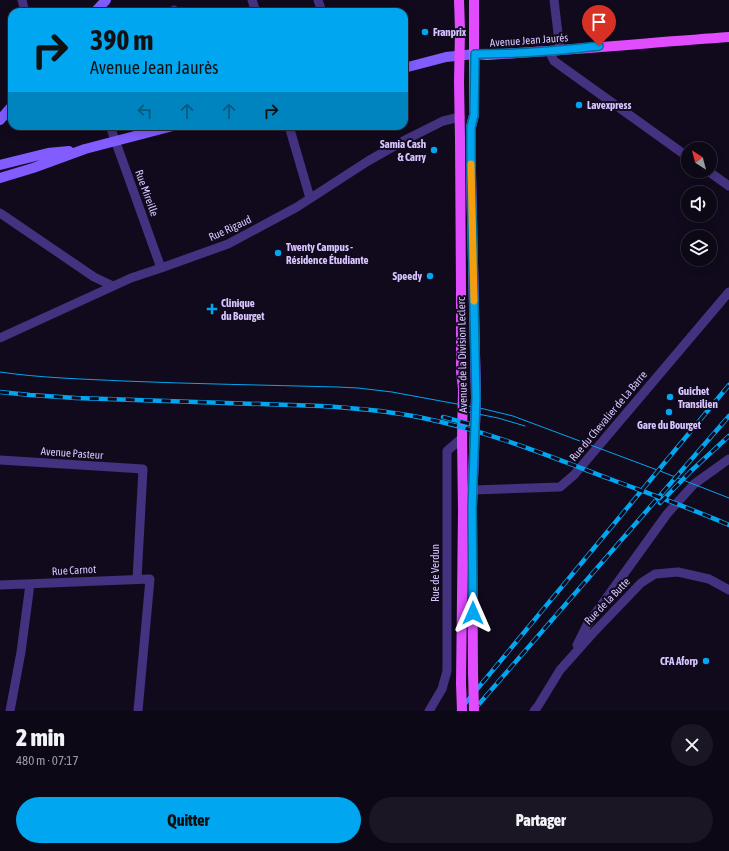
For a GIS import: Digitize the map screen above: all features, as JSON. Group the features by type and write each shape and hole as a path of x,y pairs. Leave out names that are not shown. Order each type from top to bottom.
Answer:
{"main road":[{"path":"99,8 106,0"},
{"name":"Avenue de la Division Leclerc","path":"459,0 460,30 458,82 460,117 463,389 462,711"},
{"name":"Avenue de la Division Leclerc","path":"474,0 474,115 471,127 476,398 473,490 474,711"},
{"name":"Avenue Jean Jaurès","path":"475,54 487,55 549,51 729,37"},
{"path":"408,67 434,59 475,54"},
{"path":"0,120 8,111"},
{"path":"0,165 48,153 84,148 158,130"},
{"path":"0,178 33,168 84,148"}],"street":[{"path":"554,0 560,50"},
{"path":"549,51 554,61 681,152"},
{"name":"Rue Rigaud","path":"0,338 131,278 228,244 297,207 368,161 407,139 443,121 460,117"},
{"name":"Rue Mireille","path":"111,130 162,268"},
{"path":"290,130 310,198"},
{"path":"717,177 729,186"},
{"path":"0,213 94,277 113,286"},
{"name":"Rue du Chevalier de La Barre","path":"473,490 560,487 574,475 729,292"},
{"name":"Rue de Verdun","path":"429,711 442,689 447,671 447,451 462,438"},
{"path":"572,656 587,625 667,514 694,484 729,459"},
{"name":"Avenue Pasteur","path":"0,460 144,469 138,579"},
{"name":"Rue de la Butte","path":"534,711 560,670 572,656 641,583 655,574 678,572 709,579 729,590"},
{"name":"Rue Carnot","path":"0,585 150,579 138,711"},
{"path":"10,711 21,652 30,584"}],"tram line":[{"path":"0,372 31,376 78,379 337,387 392,392 484,409 513,416 729,498"},
{"path":"463,411 498,418 525,426"}],"railway":[{"path":"459,711 729,385"},
{"path":"0,392 76,398 321,406 398,413 447,423 495,437 670,501 729,525"},
{"path":"473,711 729,416"},
{"path":"443,417 474,425"},
{"path":"660,503 691,471 729,436"}],"slow traffic":[{"path":"471,164 474,301"}],"place":[{"name":"Franprix","path":"425,32"},
{"name":"Lavexpress","path":"579,105"},
{"name":"Samia Cash & Carry","path":"434,150"},
{"name":"Twenty Campus - Résidence Étudiante","path":"278,253"},
{"name":"Speedy","path":"430,276"},
{"name":"Clinique du Bourget","path":"212,309"},
{"name":"Guichet Transilien","path":"670,397"},
{"name":"Gare du Bourget","path":"669,412"},
{"name":"CFA Aforp","path":"706,661"}],"route":[{"path":"473,613 472,508 476,398 471,127 474,115 475,54 487,55 599,46"}]}
